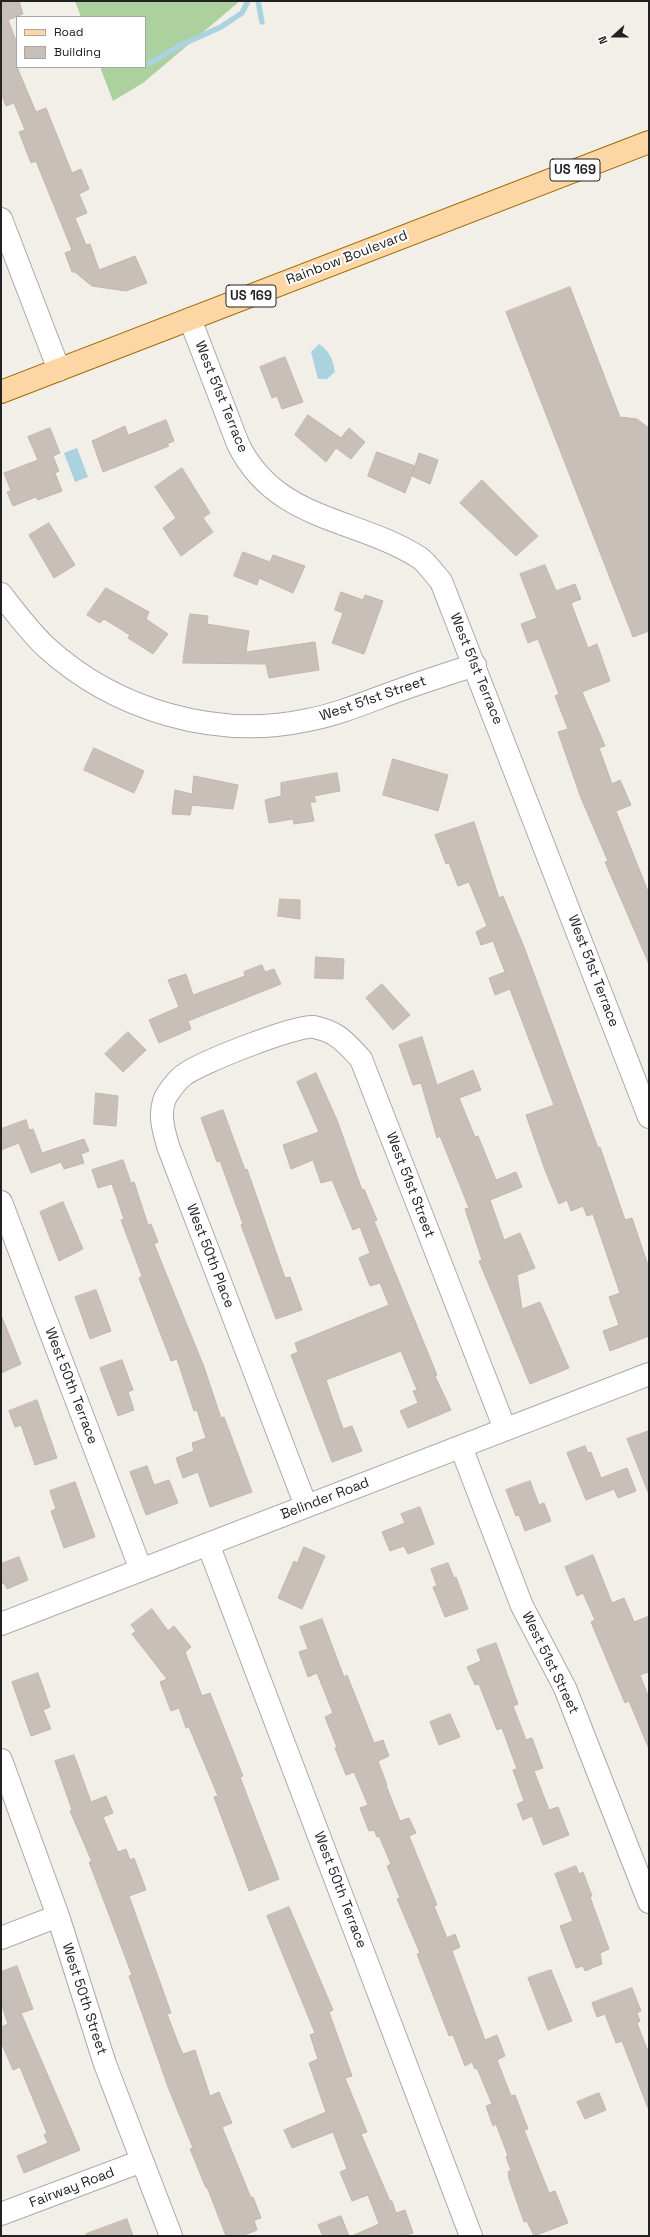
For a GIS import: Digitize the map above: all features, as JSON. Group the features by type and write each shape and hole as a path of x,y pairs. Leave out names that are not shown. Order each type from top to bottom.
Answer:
{"main road":[{"name":"Rainbow Boulevard","path":"1,392 649,142"}],"street":[{"path":"1,219 59,370"},
{"name":"West 51st Terrace","path":"190,319 238,444 247,461 258,476 287,498 308,511 387,542 421,559 441,581 475,665 649,1117"},
{"name":"West 51st Street","path":"1,594 26,627 46,646 67,664 109,692 163,713 220,724 278,724 331,715 475,665"},
{"name":"West 51st Street","path":"249,1047 294,1029 313,1027 337,1034 361,1059 504,1429"},
{"name":"West 50th Place","path":"249,1047 183,1075 164,1100 161,1121 168,1146 306,1506"},
{"name":"West 50th Terrace","path":"1,1202 141,1570"},
{"name":"Belinder Road","path":"1,1624 649,1374"},
{"name":"West 51st Street","path":"461,1447 522,1606 565,1688 649,1902"},
{"name":"West 50th Terrace","path":"208,1544 471,2236"},
{"name":"West 50th Street","path":"1,1760 58,1916 105,2064 171,2236"},
{"path":"1,1938 58,1916"},
{"name":"Fairway Road","path":"1,2214 142,2160"}],"green space":[{"path":"75,1 240,1 143,83 113,101 100,68 146,68 146,16 81,16"}],"water":[{"path":"319,344 328,353 332,360 335,372 327,379 318,379 311,352"},
{"path":"77,448 88,477 75,482 64,453"}],"building":[{"path":"1,1 19,1 23,14 8,20 16,40 16,68 17,68 36,112 46,108 72,173 81,169 89,189 79,194 87,213 75,218 86,245 90,244 99,270 135,256 147,283 126,291 92,286 75,272 72,272 65,253 72,250 36,161 31,163 19,132 25,130 14,103 6,106 1,92"},
{"path":"570,287 620,417 637,419 649,428 649,631 633,637 506,312"},
{"path":"285,357 303,402 282,409 277,396 272,398 260,367"},
{"path":"308,415 341,438 349,428 365,442 351,459 336,448 326,462 295,435"},
{"path":"166,420 174,441 167,444 169,446 103,472 92,441 125,426 128,435"},
{"path":"50,428 60,453 53,456 59,471 55,473 62,491 38,500 36,497 13,506 7,492 11,491 4,473 38,460 28,437"},
{"path":"377,452 415,466 419,453 438,460 430,484 412,476 415,467 405,493 368,476"},
{"path":"182,468 210,513 203,518 213,532 181,556 163,528 176,518 155,487"},
{"path":"482,480 538,536 516,556 460,503"},
{"path":"49,523 75,565 54,578 29,535"},
{"path":"243,552 270,562 273,555 305,566 293,593 259,578 257,585 234,576"},
{"path":"545,565 556,591 575,584 581,599 571,603 588,648 597,644 610,681 582,692 605,746 599,748 612,784 620,780 631,805 616,811 649,894 649,964 605,862 608,861 581,798 558,732 568,729 555,696 559,694 538,639 528,643 521,624 537,618 520,574"},
{"path":"106,588 149,612 146,619 168,634 153,654 128,638 130,635 104,619 100,623 87,615"},
{"path":"341,592 363,600 365,595 383,601 364,654 332,643 343,613 335,610"},
{"path":"190,614 208,616 207,624 249,631 246,652 315,642 319,670 269,678 266,664 183,663"},
{"path":"94,748 144,771 134,793 84,770"},
{"path":"393,759 448,775 438,811 383,795"},
{"path":"337,773 340,791 314,796 316,802 310,802 314,821 294,824 293,819 269,823 265,800 281,796 281,783"},
{"path":"194,776 238,785 233,809 192,805 190,815 172,814 175,790 192,794"},
{"path":"474,822 499,898 503,896 524,947 598,1148 600,1147 625,1220 632,1218 649,1268 649,1336 610,1351 603,1331 619,1325 609,1297 620,1293 593,1214 587,1216 583,1206 571,1211 567,1200 559,1204 545,1170 526,1115 554,1105 510,989 495,995 489,978 505,972 493,941 481,945 476,932 487,926 469,882 458,886 449,863 446,864 435,835"},
{"path":"280,899 300,900 300,919 278,916"},
{"path":"316,957 344,959 343,979 315,978"},
{"path":"262,965 265,972 274,969 281,984 188,1021 191,1029 159,1043 149,1020 179,1007 168,980 186,974 193,995 245,976 244,972"},
{"path":"382,984 410,1015 393,1030 366,998"},
{"path":"128,1032 146,1050 123,1072 105,1054"},
{"path":"422,1037 437,1085 473,1070 481,1090 459,1098 475,1137 478,1136 496,1180 516,1172 522,1187 490,1200 504,1240 520,1233 535,1268 517,1275 522,1309 540,1302 569,1368 530,1384 479,1261 482,1260 465,1209 469,1208 440,1136 437,1138 421,1083 413,1085 399,1045"},
{"path":"316,1073 337,1120 362,1190 364,1189 377,1220 374,1221 437,1375 435,1376 451,1410 408,1428 400,1411 418,1403 413,1391 417,1390 401,1351 326,1380 343,1429 352,1426 362,1451 332,1462 291,1355 298,1352 295,1343 389,1305 380,1283 370,1286 359,1258 370,1253 360,1227 353,1230 332,1180 321,1183 313,1160 291,1169 283,1145 319,1132 297,1082"},
{"path":"96,1093 118,1096 116,1126 94,1124"},
{"path":"223,1110 245,1170 247,1169 285,1278 290,1277 302,1310 276,1319 241,1225 243,1224 220,1161 217,1162 201,1118"},
{"path":"26,1120 29,1130 33,1129 42,1153 84,1139 89,1151 81,1154 84,1163 64,1169 61,1162 31,1173 19,1143 1,1150 1,1129"},
{"path":"123,1160 131,1183 134,1182 148,1225 151,1224 158,1242 154,1244 204,1367 221,1418 224,1417 252,1492 210,1507 198,1472 183,1478 176,1458 194,1451 192,1443 206,1438 197,1410 194,1411 177,1359 171,1361 139,1278 142,1276 121,1220 124,1219 112,1184 98,1188 92,1170"},
{"path":"63,1202 83,1249 59,1261 40,1212"},
{"path":"96,1290 111,1331 90,1339 75,1297"},
{"path":"1,1315 21,1364 1,1373"},
{"path":"122,1360 133,1390 128,1392 134,1410 118,1416 100,1368"},
{"path":"37,1400 57,1458 35,1465 21,1425 15,1427 9,1411"},
{"path":"649,1431 649,1492 648,1492 627,1439"},
{"path":"585,1446 588,1453 591,1452 601,1478 627,1468 636,1491 618,1498 614,1489 586,1500 567,1453"},
{"path":"147,1466 154,1485 169,1480 178,1503 146,1515 130,1472"},
{"path":"530,1481 539,1505 544,1503 551,1521 525,1531 519,1515 516,1516 506,1490"},
{"path":"75,1482 95,1537 64,1548 51,1511 56,1509 50,1491"},
{"path":"420,1507 434,1544 408,1554 404,1546 390,1551 382,1532 405,1523 401,1514"},
{"path":"304,1547 325,1556 302,1609 278,1598 294,1561 297,1563"},
{"path":"593,1555 612,1603 624,1598 634,1622 649,1616 649,1672 640,1675 649,1698 649,1749 629,1701 625,1703 591,1622 595,1620 583,1593 577,1596 565,1567"},
{"path":"19,1557 28,1580 7,1589 4,1583 1,1584 1,1564"},
{"path":"448,1563 454,1578 456,1577 468,1609 445,1617 433,1587 437,1586 431,1569"},
{"path":"152,1609 168,1631 174,1626 191,1647 185,1652 202,1696 210,1693 243,1776 240,1777 279,1879 249,1891 214,1797 218,1796 189,1727 186,1728 179,1708 171,1711 160,1682 167,1679 132,1634 136,1631 131,1625"},
{"path":"322,1619 344,1677 347,1675 374,1743 383,1740 389,1756 378,1761 386,1785 400,1821 409,1818 416,1833 409,1836 437,1905 434,1906 447,1938 455,1934 460,1947 452,1951 485,2040 497,2035 505,2056 497,2060 511,2096 515,2095 528,2129 524,2130 549,2193 555,2191 568,2223 534,2236 527,2221 524,2222 509,2179 508,2172 511,2170 506,2157 508,2156 496,2124 493,2126 486,2106 492,2104 477,2068 475,2069 472,2062 465,2066 453,2035 449,2036 417,1954 420,1953 397,1899 400,1898 387,1866 391,1864 379,1836 377,1837 374,1830 369,1831 360,1808 368,1805 354,1772 346,1775 335,1748 337,1747 325,1717 333,1713 317,1673 308,1677 299,1652 308,1649 300,1627"},
{"path":"496,1643 518,1704 513,1706 526,1740 532,1738 543,1768 534,1771 549,1810 558,1807 569,1835 543,1845 532,1816 523,1820 517,1804 524,1801 513,1770 517,1769 502,1728 497,1730 479,1684 475,1685 467,1667 481,1661 477,1650"},
{"path":"38,1673 50,1707 43,1710 51,1729 31,1736 12,1682"},
{"path":"450,1714 460,1737 439,1745 430,1722"},
{"path":"74,1755 91,1802 106,1796 113,1813 103,1817 118,1852 126,1849 130,1860 134,1858 146,1890 129,1896 171,2013 167,2014 178,2043 183,2054 195,2050 210,2096 219,2092 232,2123 222,2127 251,2198 253,2197 261,2218 254,2220 257,2230 242,2236 226,2236 190,2149 193,2148 168,2087 129,1976 132,1975 89,1862 92,1862 70,1811 72,1810 55,1761"},
{"path":"576,1866 579,1874 583,1872 592,1896 590,1897 609,1949 600,1953 602,1964 585,1971 583,1966 576,1968 560,1926 573,1921 555,1874"},
{"path":"289,1907 333,2010 329,2012 352,2076 345,2078 367,2132 361,2134 390,2201 392,2201 396,2213 405,2210 413,2233 403,2236 352,2236 379,2224 368,2195 352,2201 340,2172 347,2169 333,2132 292,2148 284,2130 326,2112 309,2063 318,2059 310,2035 315,2033 267,1916"},
{"path":"17,1966 33,2009 21,2013 80,2150 24,2173 17,2156 48,2143 44,2135 47,2133 20,2067 13,2070 1,2042 1,2027 8,2024 1,2003 1,1972"},
{"path":"551,1970 572,2021 548,2030 528,1978"},
{"path":"632,1988 641,2011 637,2013 640,2021 637,2023 649,2054 648,2108 622,2041 616,2043 605,2014 597,2017 592,2003"},
{"path":"599,2093 606,2110 585,2119 577,2102"},
{"path":"341,2216 349,2236 323,2236 318,2225"},
{"path":"127,2219 133,2236 87,2236 86,2234"}],"waterway":[{"path":"150,63 183,44 221,27 242,13 248,1"},
{"path":"258,1 262,22"}]}
